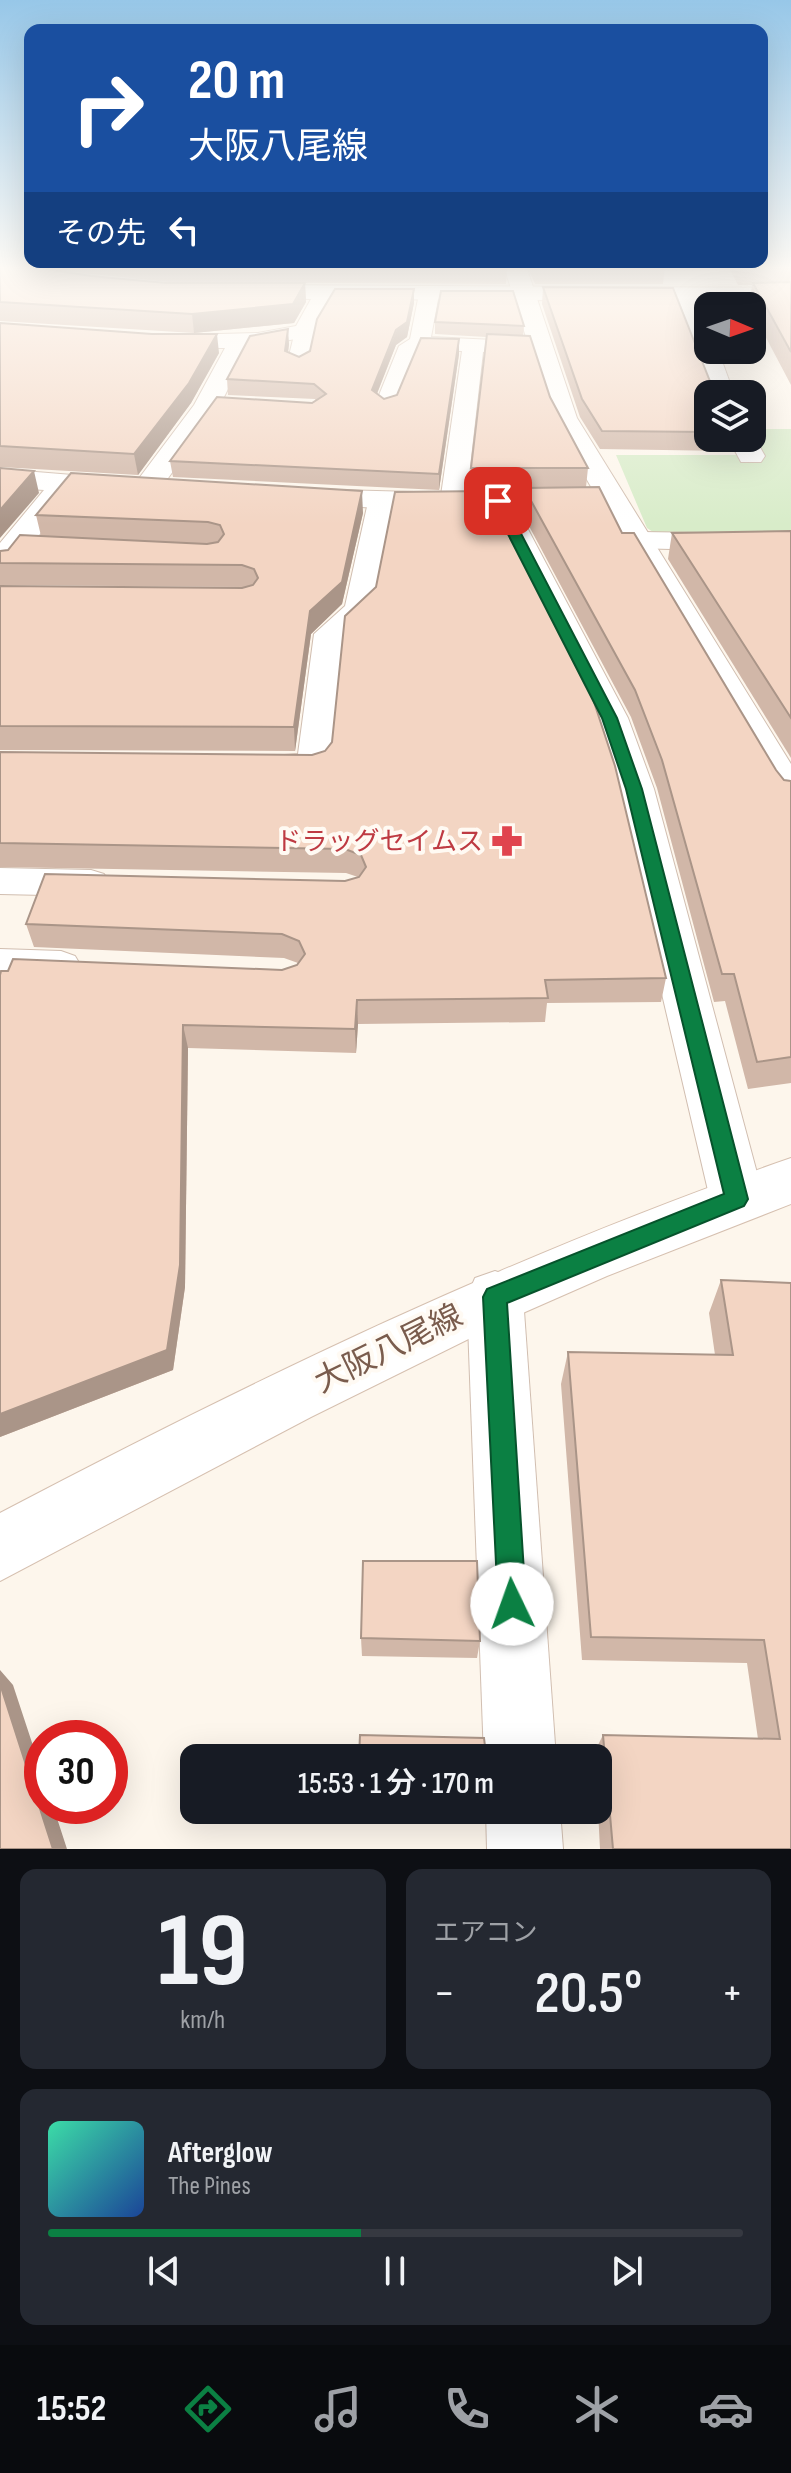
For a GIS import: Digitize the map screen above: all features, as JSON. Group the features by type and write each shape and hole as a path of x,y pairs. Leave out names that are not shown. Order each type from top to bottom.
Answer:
{"street":[{"path":"146,489 208,404 235,352"},
{"path":"542,352 596,500 641,541 791,796"},
{"path":"707,352 716,380"},
{"path":"0,478 178,491"},
{"path":"18,553 65,484"},
{"path":"272,496 381,502 512,501 610,718 634,789 737,1199"},
{"path":"641,541 791,543"},
{"name":"大阪八尾線","path":"0,1548 225,1427 495,1297 737,1199 791,1181"},
{"path":"495,1297 519,1744"},
{"path":"524,1824 525,1849"}],"lane":[{"path":"298,364 300,352"},
{"path":"386,405 407,352"},
{"path":"453,502 472,352"},
{"path":"208,404 238,406"},
{"path":"235,764 313,765 329,634 359,609 381,502"},
{"path":"0,881 126,884"},
{"path":"0,964 95,968"}],"green space":[{"path":"766,429 791,429 791,537 659,536 647,528 616,455 738,455 740,452 766,452"}],"building":[{"path":"0,352 207,352 189,383 134,454 0,446"},
{"path":"241,352 288,352 299,357 308,352 387,352 372,390 384,399 397,395 415,352 457,352 439,474 170,461 217,397 312,403 326,394 314,384 227,379"},
{"path":"485,352 535,352 550,397 588,468 471,468"},
{"path":"566,352 694,352 694,364 703,364 709,380 694,380 694,432 602,431 582,399"},
{"path":"0,468 34,471 0,510"},
{"path":"71,473 362,491 342,582 310,611 294,727 0,726 0,586 242,588 253,585 258,578 254,569 242,565 0,563 0,551 8,550 20,535 207,544 218,542 224,534 220,525 208,522 36,515"},
{"path":"599,487 622,533 634,533 776,770 784,780 791,781 791,1057 757,1062 734,974 722,974 662,760 635,690 524,488"},
{"path":"487,491 592,696 615,766 666,978 545,980 548,998 357,1000 355,1029 183,1025 180,1265 167,1350 0,1414 1,971 8,971 13,959 282,970 297,965 305,954 299,941 282,934 26,924 45,874 345,881 359,877 366,867 361,855 345,849 0,843 0,752 312,755 325,751 332,742 345,616 376,587 395,492"},
{"path":"791,531 791,718 672,533"},
{"path":"721,1280 791,1283 791,1849 613,1849 612,1744 604,1744 603,1735 780,1739 764,1640 591,1637 568,1352 733,1355"},
{"path":"363,1561 477,1561 480,1641 361,1638"},
{"path":"0,1684 24,1759 24,1824 45,1824 53,1849 0,1849"},
{"path":"360,1735 484,1738 485,1744 360,1744"}],"place":[{"name":"ドラッグセイムス","path":"507,841"}],"route":[{"path":"498,501 610,718 634,789 737,1199 495,1297 512,1604"}]}
